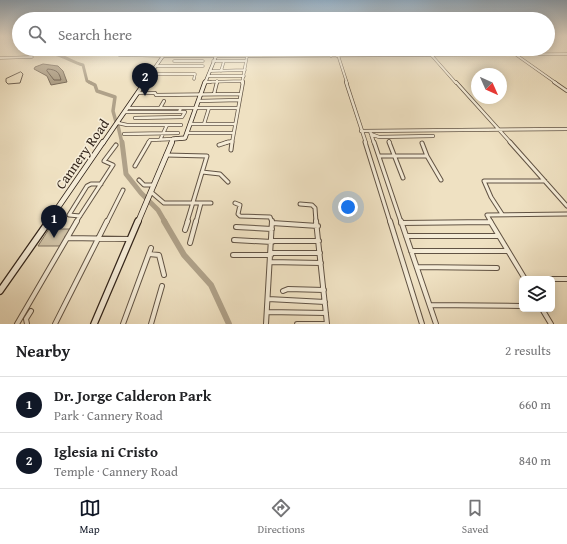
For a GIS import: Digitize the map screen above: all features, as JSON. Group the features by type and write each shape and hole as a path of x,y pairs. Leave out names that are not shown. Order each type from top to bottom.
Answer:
{"street":[{"path":"555,54 567,54"},
{"path":"124,56 337,56 422,324"},
{"name":"Cannery Road","path":"0,291 164,56"},
{"path":"190,61 193,56"},
{"path":"135,166 149,141 184,138 216,56"},
{"path":"231,150 247,56"},
{"path":"432,56 566,204"},
{"path":"517,56 567,91"},
{"path":"0,58 32,57"},
{"path":"174,61 203,61"},
{"path":"214,61 246,61"},
{"path":"221,70 224,61"},
{"path":"156,66 203,66"},
{"path":"210,71 245,70"},
{"path":"151,74 195,74 194,79"},
{"path":"208,76 244,76"},
{"path":"206,82 243,81"},
{"path":"214,94 217,82"},
{"path":"138,93 155,93 156,95 240,94"},
{"path":"199,101 239,100"},
{"path":"160,108 164,101"},
{"path":"126,110 160,108 238,108"},
{"path":"179,112 181,108"},
{"path":"204,124 209,108"},
{"path":"126,110 185,112 183,117 135,118"},
{"path":"118,123 127,125 181,125"},
{"path":"190,124 235,124"},
{"path":"160,140 167,125"},
{"path":"361,131 567,129"},
{"path":"187,133 233,132"},
{"path":"370,132 379,137 433,136"},
{"path":"370,132 436,324"},
{"path":"124,134 178,133"},
{"path":"94,324 173,139"},
{"path":"218,145 232,141"},
{"path":"389,142 403,178"},
{"path":"422,143 427,156 441,180"},
{"path":"17,324 66,238 113,164 104,161 116,145"},
{"path":"166,155 206,156 194,203 185,230"},
{"path":"379,156 427,156"},
{"path":"202,172 219,174 226,178 228,182"},
{"path":"139,180 144,185 154,185"},
{"path":"502,214 491,197 484,181 545,182"},
{"path":"80,216 69,215 87,186 91,184 101,184"},
{"path":"55,324 123,190"},
{"path":"151,192 164,203 211,203"},
{"path":"190,243 201,203"},
{"path":"235,203 240,205 239,216 270,217 272,219 272,242 266,324"},
{"path":"297,324 327,324 318,226 314,206 300,204"},
{"path":"523,276 486,215 567,214"},
{"path":"401,222 490,222"},
{"path":"272,223 318,226"},
{"path":"236,227 272,229"},
{"path":"406,236 499,236"},
{"path":"66,238 130,239"},
{"path":"234,240 272,242 319,241"},
{"path":"123,324 151,248"},
{"path":"411,251 508,251"},
{"path":"233,256 320,253"},
{"path":"149,254 159,255 164,275"},
{"path":"270,262 321,263"},
{"path":"416,267 497,268"},
{"path":"555,279 567,279"},
{"path":"151,324 162,286"},
{"path":"283,291 288,289 324,290"},
{"path":"268,299 325,302"},
{"path":"430,305 519,306"},
{"path":"27,324 26,319 30,311"},
{"path":"267,312 326,313"},
{"path":"544,312 552,324"}],"shaded area":[{"path":"49,229 71,229 60,246 38,246"}],"water":[{"path":"43,64 58,66 63,71 67,82 51,85 47,76 34,69 35,67"}],"waterway":[{"path":"61,56 83,65 87,81 95,85 97,91 115,97 113,111 116,122"},
{"path":"118,126 122,143"},
{"path":"122,142 126,174 141,193 158,210 165,222"},
{"path":"164,221 184,255 211,285 229,324"}],"place":[{"name":"Iglesia ni Cristo","path":"145,96"},
{"name":"Dr. Jorge Calderon Park","path":"54,238"}]}
